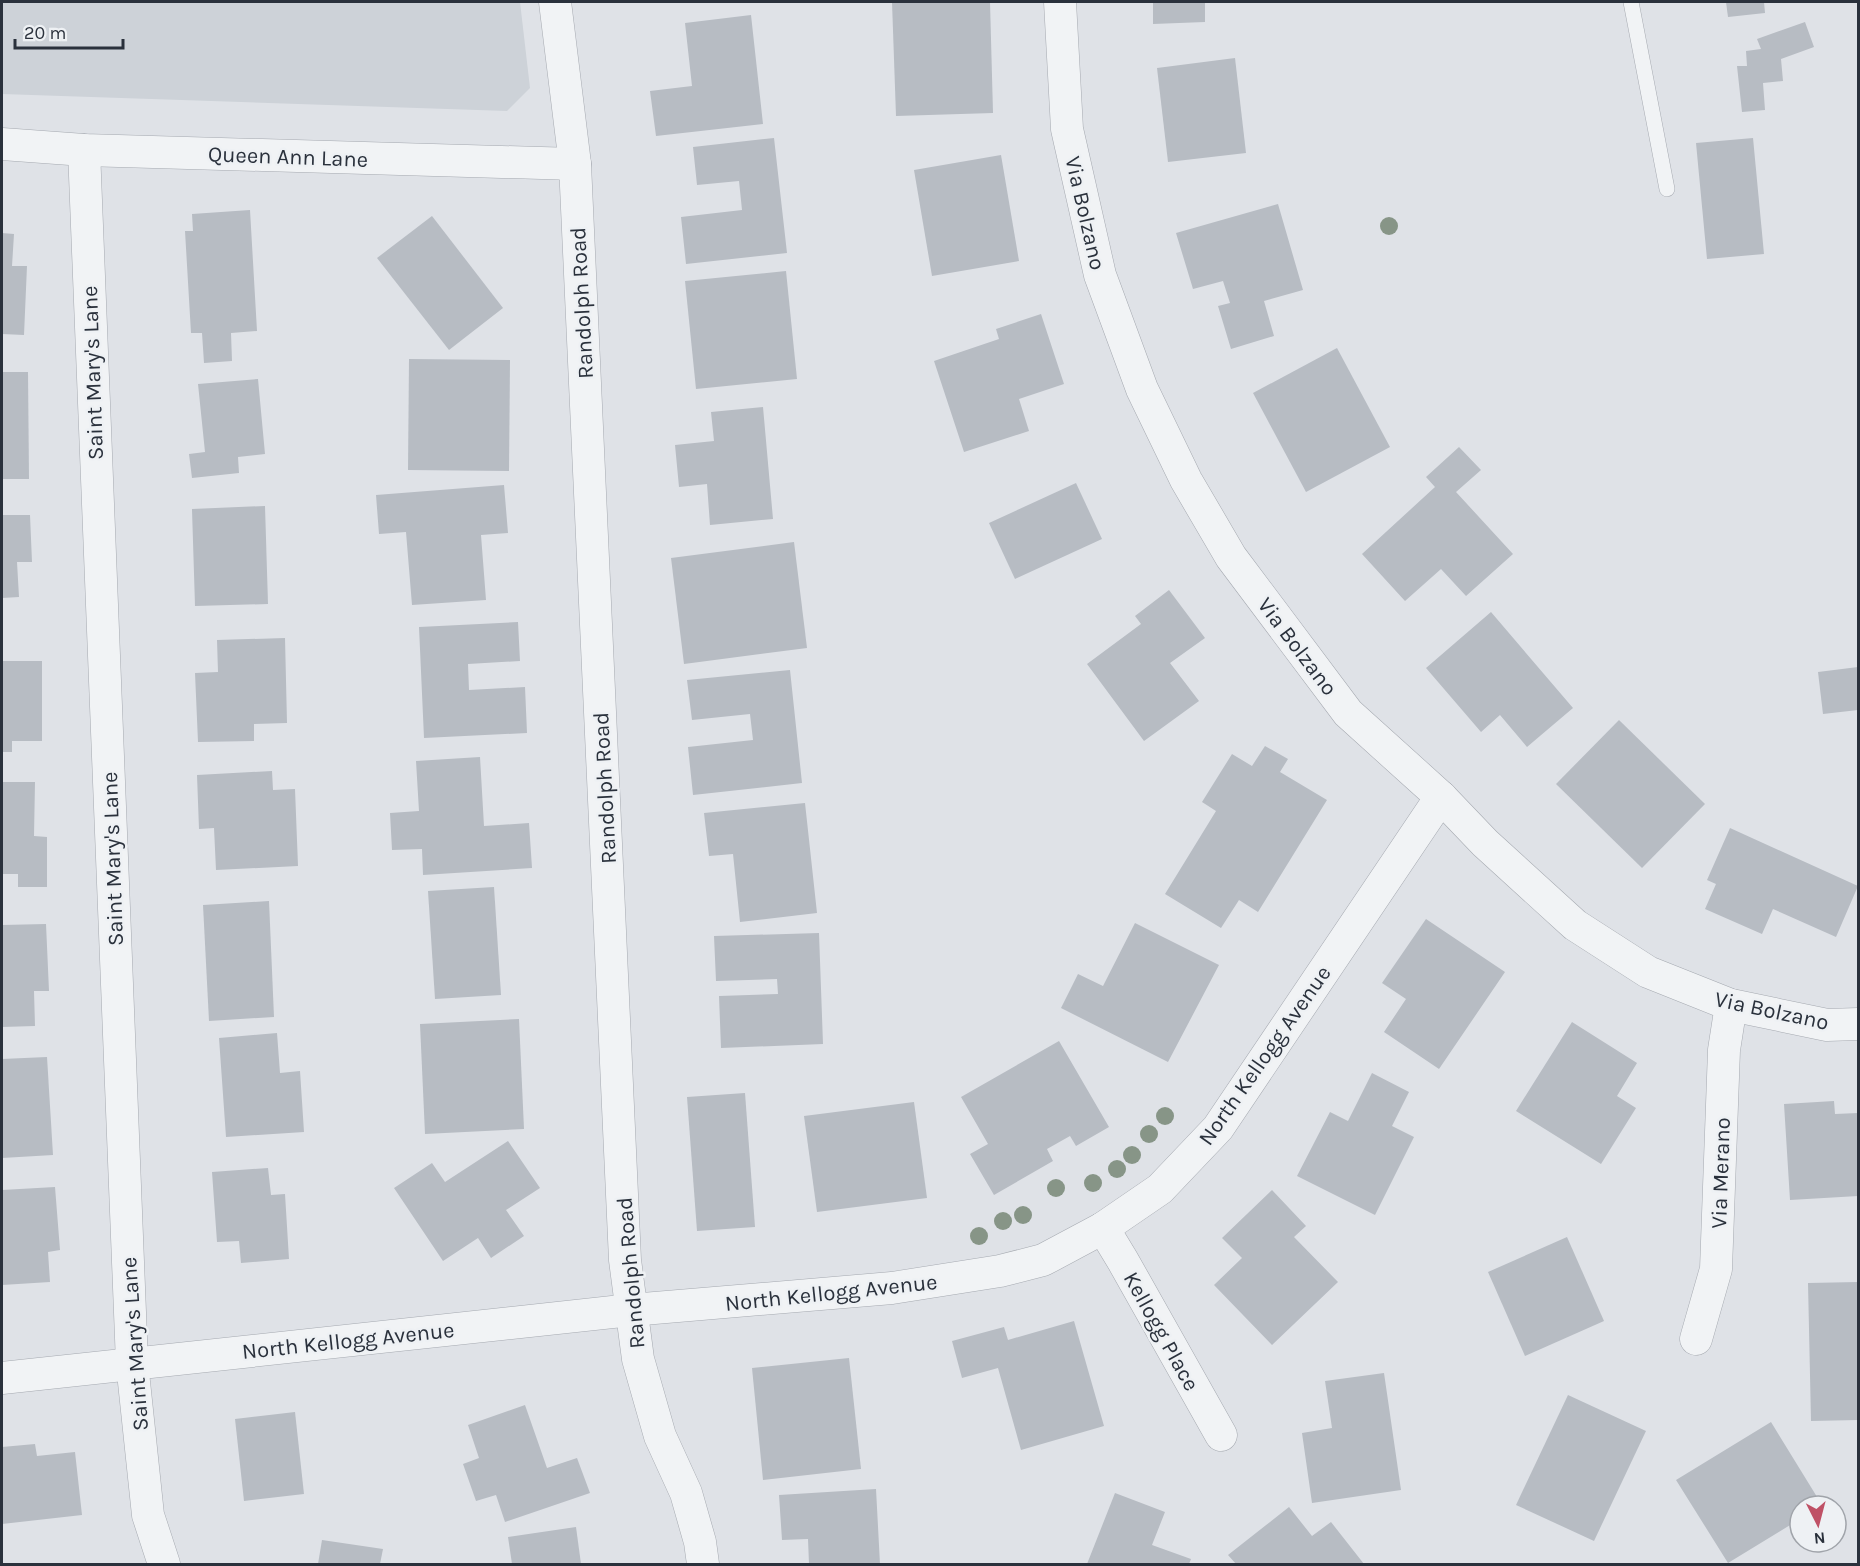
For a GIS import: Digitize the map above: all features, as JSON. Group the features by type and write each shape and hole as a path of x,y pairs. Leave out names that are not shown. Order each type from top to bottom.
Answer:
{"street":[{"name":"Randolph Road","path":"555,2 575,164 625,1260 638,1359 660,1436 686,1493 700,1542 703,1564"},
{"name":"Via Bolzano","path":"1060,2 1067,129 1100,274 1142,389 1186,480 1231,557 1348,713 1575,925 1648,972 1731,1005 1827,1024 1858,1024"},
{"name":"Queen Ann Lane","path":"2,144 84,150 575,164"},
{"name":"Saint Mary's Lane","path":"84,150 132,1363 148,1515 164,1564"},
{"name":"North Kellogg Avenue","path":"2,1378 631,1310 892,1288 1000,1271 1043,1260 1103,1228 1160,1189 1218,1128 1440,797"},
{"name":"Via Merano","path":"1696,1339 1716,1269 1724,1050 1731,1005"},
{"name":"Kellogg Place","path":"1103,1228 1221,1435"}],"lane":[{"path":"1631,2 1666,189"}],"shaded area":[{"path":"2,2 520,2 530,88 507,111 2,94"}],"building":[{"path":"892,2 990,2 993,113 896,116"},
{"path":"1153,2 1205,2 1205,22 1153,24"},
{"path":"1726,2 1764,2 1765,13 1728,17"},
{"path":"751,15 763,124 656,136 650,91 692,86 685,23"},
{"path":"1805,22 1814,47 1781,59 1783,81 1763,83 1765,110 1742,112 1737,66 1747,66 1746,51 1761,49 1757,39"},
{"path":"1235,58 1246,153 1168,162 1157,68"},
{"path":"774,138 787,253 686,264 681,217 742,210 739,181 697,185 693,147"},
{"path":"1753,138 1764,254 1707,259 1696,143"},
{"path":"1001,155 1019,261 932,276 914,170"},
{"path":"1278,204 1303,290 1264,301 1274,336 1231,349 1218,306 1230,303 1223,281 1193,289 1176,233"},
{"path":"250,210 257,331 231,333 232,361 204,363 202,333 191,333 185,231 193,231 192,214"},
{"path":"432,216 503,308 449,350 377,258"},
{"path":"2,233 14,234 12,266 27,266 24,335 2,334"},
{"path":"786,271 797,379 696,389 685,281"},
{"path":"1041,314 1064,384 1019,399 1029,431 964,452 934,361 999,339 996,329"},
{"path":"1337,348 1390,447 1306,492 1253,393"},
{"path":"409,359 510,360 509,471 408,470"},
{"path":"2,372 28,372 29,479 2,479"},
{"path":"258,379 265,454 238,457 239,473 192,478 189,454 205,452 198,384"},
{"path":"763,407 773,519 710,525 707,484 679,487 675,445 714,441 711,412"},
{"path":"1459,447 1481,470 1456,492 1513,554 1466,596 1441,569 1405,601 1362,554 1435,487 1426,477"},
{"path":"1076,483 1102,539 1015,579 989,523"},
{"path":"504,485 508,533 481,535 486,600 412,605 406,532 379,534 376,495"},
{"path":"265,506 268,604 195,606 192,509"},
{"path":"2,515 30,515 32,562 17,562 19,597 2,598"},
{"path":"794,542 807,648 684,664 671,558"},
{"path":"1169,590 1205,638 1170,663 1199,701 1144,741 1087,664 1141,624 1135,616"},
{"path":"1491,612 1573,708 1527,747 1500,715 1481,732 1426,668"},
{"path":"518,622 520,661 468,664 469,690 525,687 527,733 424,738 419,627"},
{"path":"285,638 287,723 254,724 254,741 198,742 195,673 218,672 217,640"},
{"path":"2,661 42,661 42,741 12,741 12,752 2,752"},
{"path":"1858,667 1858,710 1823,714 1818,672"},
{"path":"790,670 802,783 693,795 688,747 753,740 750,714 692,720 687,680"},
{"path":"1619,720 1705,804 1642,868 1556,784"},
{"path":"1265,746 1288,759 1280,772 1327,800 1258,912 1239,900 1221,928 1165,894 1216,811 1202,802 1232,754 1252,766"},
{"path":"480,757 484,826 529,823 532,868 423,875 422,849 392,850 390,813 419,811 416,761"},
{"path":"272,771 273,790 295,789 298,866 216,870 214,828 199,829 197,775"},
{"path":"2,782 35,782 34,836 47,837 47,887 18,887 18,874 2,874"},
{"path":"805,803 817,913 740,922 733,854 709,856 704,813"},
{"path":"1730,828 1858,886 1836,937 1773,909 1762,934 1705,909 1716,884 1707,880"},
{"path":"494,887 501,995 435,999 428,891"},
{"path":"269,901 274,1017 209,1021 203,905"},
{"path":"1426,919 1505,972 1439,1069 1384,1032 1406,999 1382,983"},
{"path":"1135,923 1219,965 1168,1062 1061,1008 1078,974 1103,986"},
{"path":"46,924 49,991 34,991 35,1026 2,1027 2,925"},
{"path":"819,933 823,1044 721,1048 719,996 778,994 777,979 716,981 714,936"},
{"path":"519,1019 524,1129 425,1134 420,1024"},
{"path":"1572,1022 1637,1063 1617,1096 1636,1108 1601,1164 1516,1111"},
{"path":"277,1033 280,1073 300,1071 304,1132 226,1137 219,1038"},
{"path":"1059,1041 1109,1127 1076,1146 1070,1136 1047,1149 1053,1161 994,1195 970,1154 988,1144 961,1097"},
{"path":"47,1057 53,1155 2,1158 2,1059"},
{"path":"1372,1073 1409,1092 1392,1126 1414,1137 1375,1215 1297,1176 1330,1112 1348,1121"},
{"path":"745,1093 755,1227 697,1231 687,1097"},
{"path":"1834,1101 1835,1114 1858,1113 1858,1196 1790,1200 1784,1104"},
{"path":"914,1102 927,1198 817,1212 804,1116"},
{"path":"508,1141 540,1188 506,1210 524,1236 491,1258 478,1238 443,1261 394,1188 432,1163 445,1182"},
{"path":"268,1168 271,1195 285,1194 289,1259 241,1263 239,1241 217,1242 212,1172"},
{"path":"55,1187 60,1250 48,1252 50,1282 2,1285 2,1190"},
{"path":"1272,1190 1306,1226 1294,1237 1338,1282 1272,1345 1214,1285 1242,1258 1222,1238"},
{"path":"1567,1237 1604,1321 1525,1356 1488,1272"},
{"path":"1858,1282 1858,1420 1811,1421 1808,1283"},
{"path":"1074,1321 1104,1426 1021,1450 998,1368 962,1378 952,1341 1004,1327 1008,1340"},
{"path":"849,1358 861,1469 763,1480 752,1368"},
{"path":"1384,1373 1401,1490 1312,1503 1302,1433 1332,1428 1325,1381"},
{"path":"1568,1395 1646,1431 1594,1541 1516,1505"},
{"path":"525,1405 547,1468 577,1458 590,1493 505,1522 496,1495 476,1501 463,1464 479,1458 468,1425"},
{"path":"295,1412 304,1494 244,1501 235,1419"},
{"path":"1771,1422 1815,1494 1788,1494 1788,1526 1728,1563 1676,1480"},
{"path":"35,1444 37,1456 75,1452 82,1515 2,1524 2,1447"},
{"path":"876,1489 880,1564 809,1564 808,1539 782,1540 779,1495"},
{"path":"1115,1493 1165,1512 1152,1545 1191,1559 1189,1564 1087,1564"},
{"path":"1289,1507 1312,1536 1331,1522 1364,1564 1236,1564 1228,1555"},
{"path":"576,1527 581,1564 512,1564 508,1537"},
{"path":"322,1540 383,1549 380,1564 318,1564"}]}
